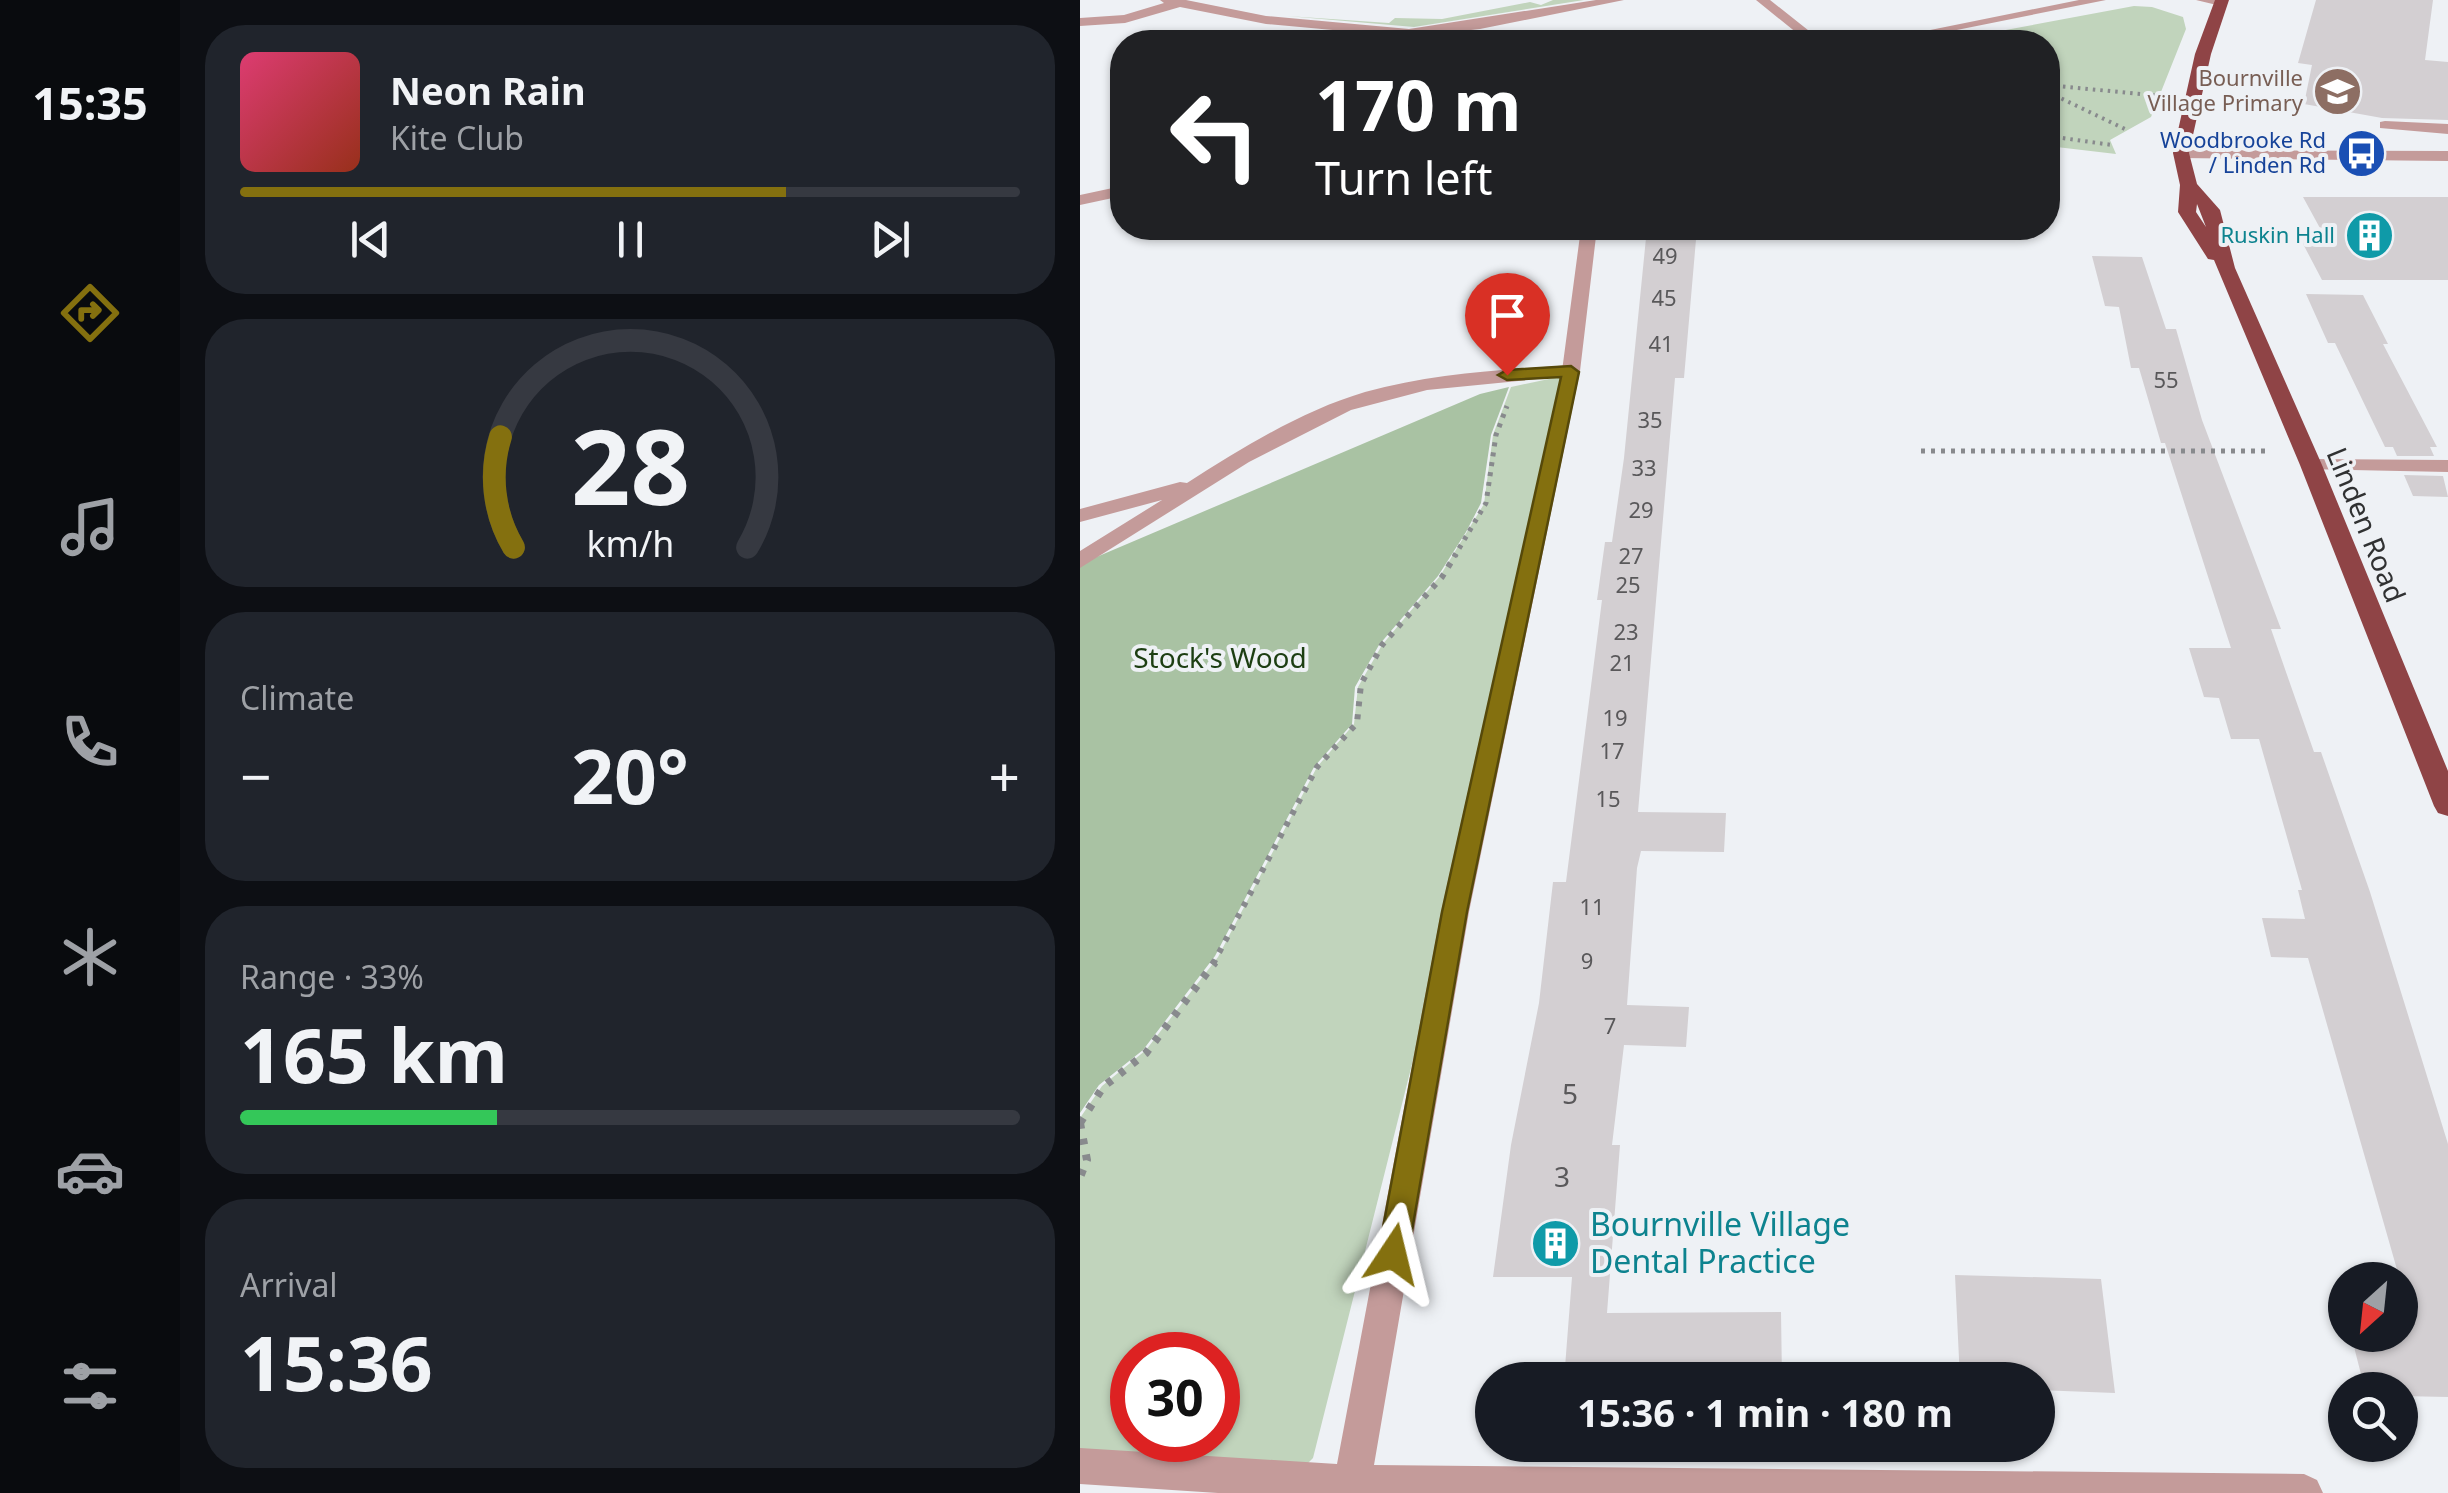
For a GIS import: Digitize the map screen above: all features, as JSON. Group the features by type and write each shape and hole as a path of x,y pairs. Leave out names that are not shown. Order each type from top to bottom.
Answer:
{"highway":[{"name":"Linden Road","path":"2222,1 2203,54 2181,153 2189,184 2187,212 2225,268 2448,806"}],"street":[{"path":"1429,30 1480,25 1618,0"},
{"path":"1762,0 1801,30"},
{"path":"1941,30 2100,0"},
{"path":"2202,0 2222,1"},
{"path":"1080,22 1125,19 1171,2 1266,20 1385,30"},
{"path":"2385,125 2448,129"},
{"path":"2181,153 2448,156"},
{"path":"1080,200 1110,194"},
{"path":"1342,1485 1454,912 1571,372 1588,240"},
{"path":"1080,561 1204,481 1345,406 1416,386 1571,372"},
{"path":"2307,458 2448,466"},
{"path":"1080,516 1204,481"},
{"path":"1080,1466 1342,1485 2304,1493"}],"path":[{"path":"2060,85 2160,96"},
{"path":"2060,98 2127,130"},
{"path":"2060,138 2112,146"},
{"path":"1080,1177 1087,1160 1080,1123 1102,1087 1146,1052 1220,956 1317,767 1357,722 1361,684 1382,645 1442,576 1486,503 1496,435 1507,409 1507,375"},
{"path":"1921,451 2307,458"}],"green space":[{"path":"1553,0 1584,0 1414,27 1287,16 1389,23 1395,18 1442,19"},
{"path":"2134,6 2183,17 2186,29 2151,117 2110,140 2116,154 2060,147 2060,30 2005,30"},
{"path":"1568,375 1449,917 1313,1458 1308,1463 1240,1459 1240,1332 1110,1332 1110,1451 1080,1449 1080,1118 1102,1086 1146,1050 1218,957 1317,767 1354,724 1358,687 1382,645 1440,576 1484,504 1493,435 1511,387"},
{"name":"Stock's Wood","path":"1509,387 1491,435 1481,503 1466,532 1438,576 1379,645 1355,687 1352,724 1314,767 1215,956 1143,1050 1099,1085 1080,1113 1080,564 1480,394"}],"building":[{"path":"2316,0 2433,0 2425,60 2448,62 2448,120 2382,118 2304,104 2312,65 2298,63"},
{"name":"Ruskin Hall","path":"2303,197 2448,197 2448,280 2322,280 2301,240 2321,240 2315,230 2321,230"},
{"path":"1646,240 1696,240 1684,378 1675,378 1638,812 1726,813 1724,852 1641,851 1627,1005 1689,1007 1686,1047 1624,1045 1612,1145 1620,1145 1607,1313 1781,1312 1782,1362 1565,1362 1572,1277 1493,1277 1511,1145 1539,1003 1553,882 1566,882 1602,600 1597,600 1605,542 1612,542"},
{"path":"2092,256 2142,257 2166,329 2176,329 2202,420 2281,629 2271,629 2314,752 2321,752 2370,892 2448,1144 2448,1397 2418,1396 2418,1372 2360,1372 2355,1352 2418,1352 2418,1262 2395,1262 2308,958 2271,957 2262,918 2305,919 2298,890 2302,890 2259,739 2231,739 2219,698 2204,697 2189,648 2231,648 2139,368 2131,368 2119,307 2105,306"},
{"path":"2306,294 2363,295 2388,344 2383,344 2437,447 2430,447 2434,456 2397,456 2393,447 2385,447 2335,343 2328,343"},
{"path":"2404,475 2443,476 2448,497 2413,496"},
{"path":"1955,1275 2101,1279 2115,1393 2055,1391 2055,1362 1959,1362"}],"place":[{"name":"Bournville Village Primary","path":"2338,91"},
{"name":"Woodbrooke Rd / Linden Rd","path":"2361,153"},
{"name":"Ruskin Hall","path":"2370,235"},
{"name":"Bournville Village Dental Practice","path":"1555,1243"}],"route":[{"path":"1393,1254 1454,912 1571,372 1507,375"}]}
